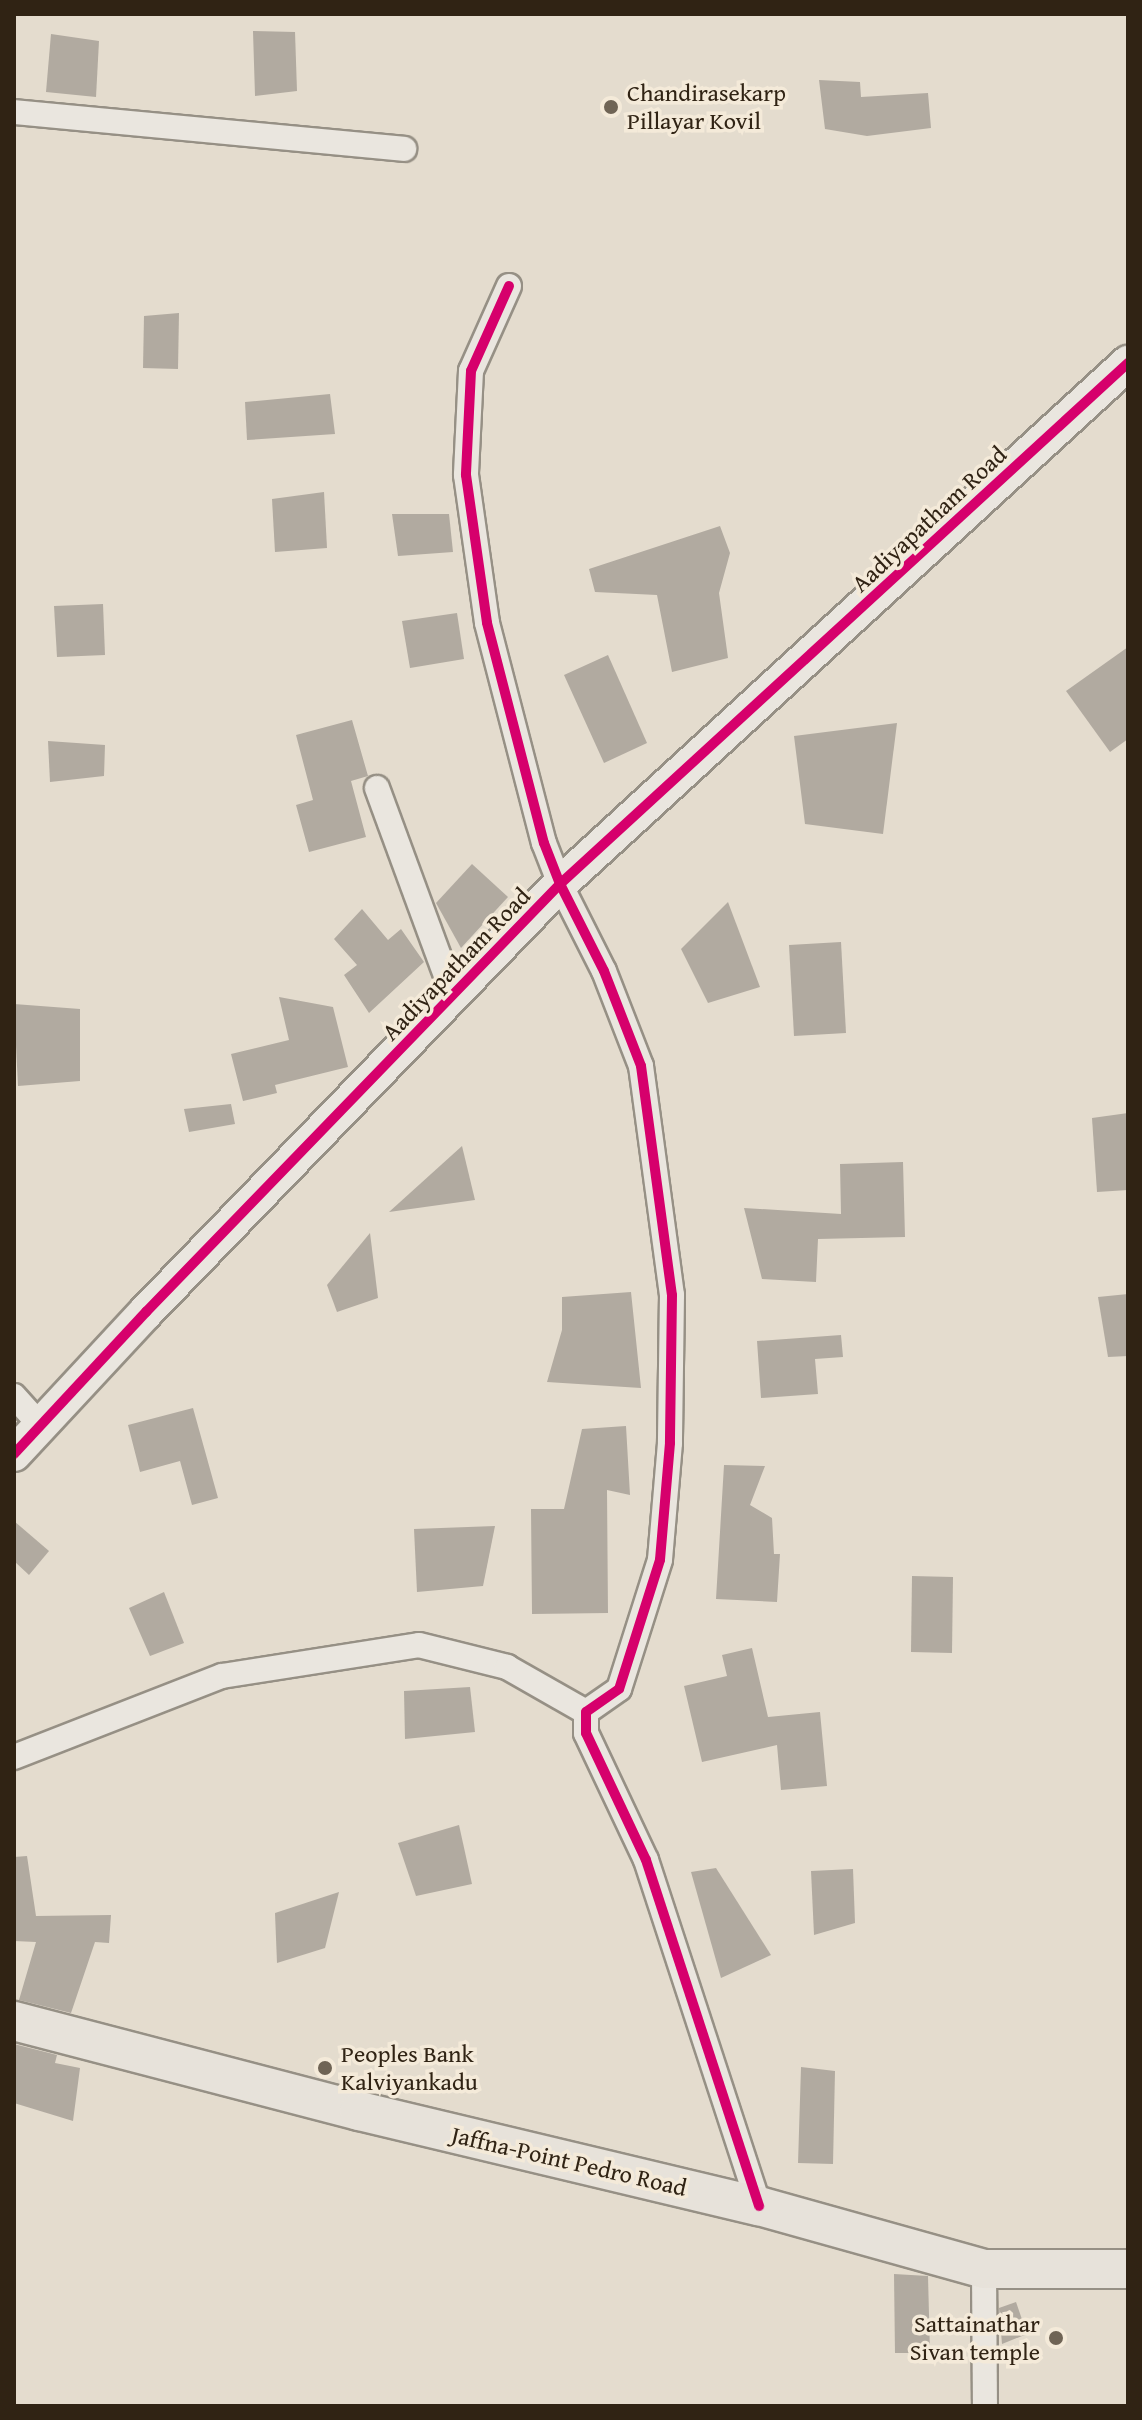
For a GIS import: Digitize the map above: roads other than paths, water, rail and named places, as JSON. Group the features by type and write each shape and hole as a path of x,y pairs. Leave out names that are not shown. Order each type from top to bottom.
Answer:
{"main road":[{"name":"Jaffna-Point Pedro Road","path":"14,2021 359,2111 759,2206 984,2269 1128,2269"}],"street":[{"path":"14,112 404,149"},
{"path":"509,286 471,371 466,475 487,623 544,843 560,884 604,971 641,1066 672,1295 670,1443 660,1560 619,1689 586,1712"},
{"name":"Aadiyapatham Road","path":"14,1454 39,1424 560,884 1128,363"},
{"path":"377,788 454,997"},
{"path":"14,1396 39,1424"},
{"path":"14,1757 222,1676 419,1645 507,1667 586,1712"},
{"path":"586,1712 586,1733 646,1860 759,2206"},
{"path":"984,2269 985,2406"}],"place":[{"name":"Chandirasekarp Pillayar Kovil","path":"611,107"},
{"name":"Peoples Bank Kalviyankadu","path":"325,2068"},
{"name":"Sattainathar Sivan temple","path":"1056,2338"}]}
